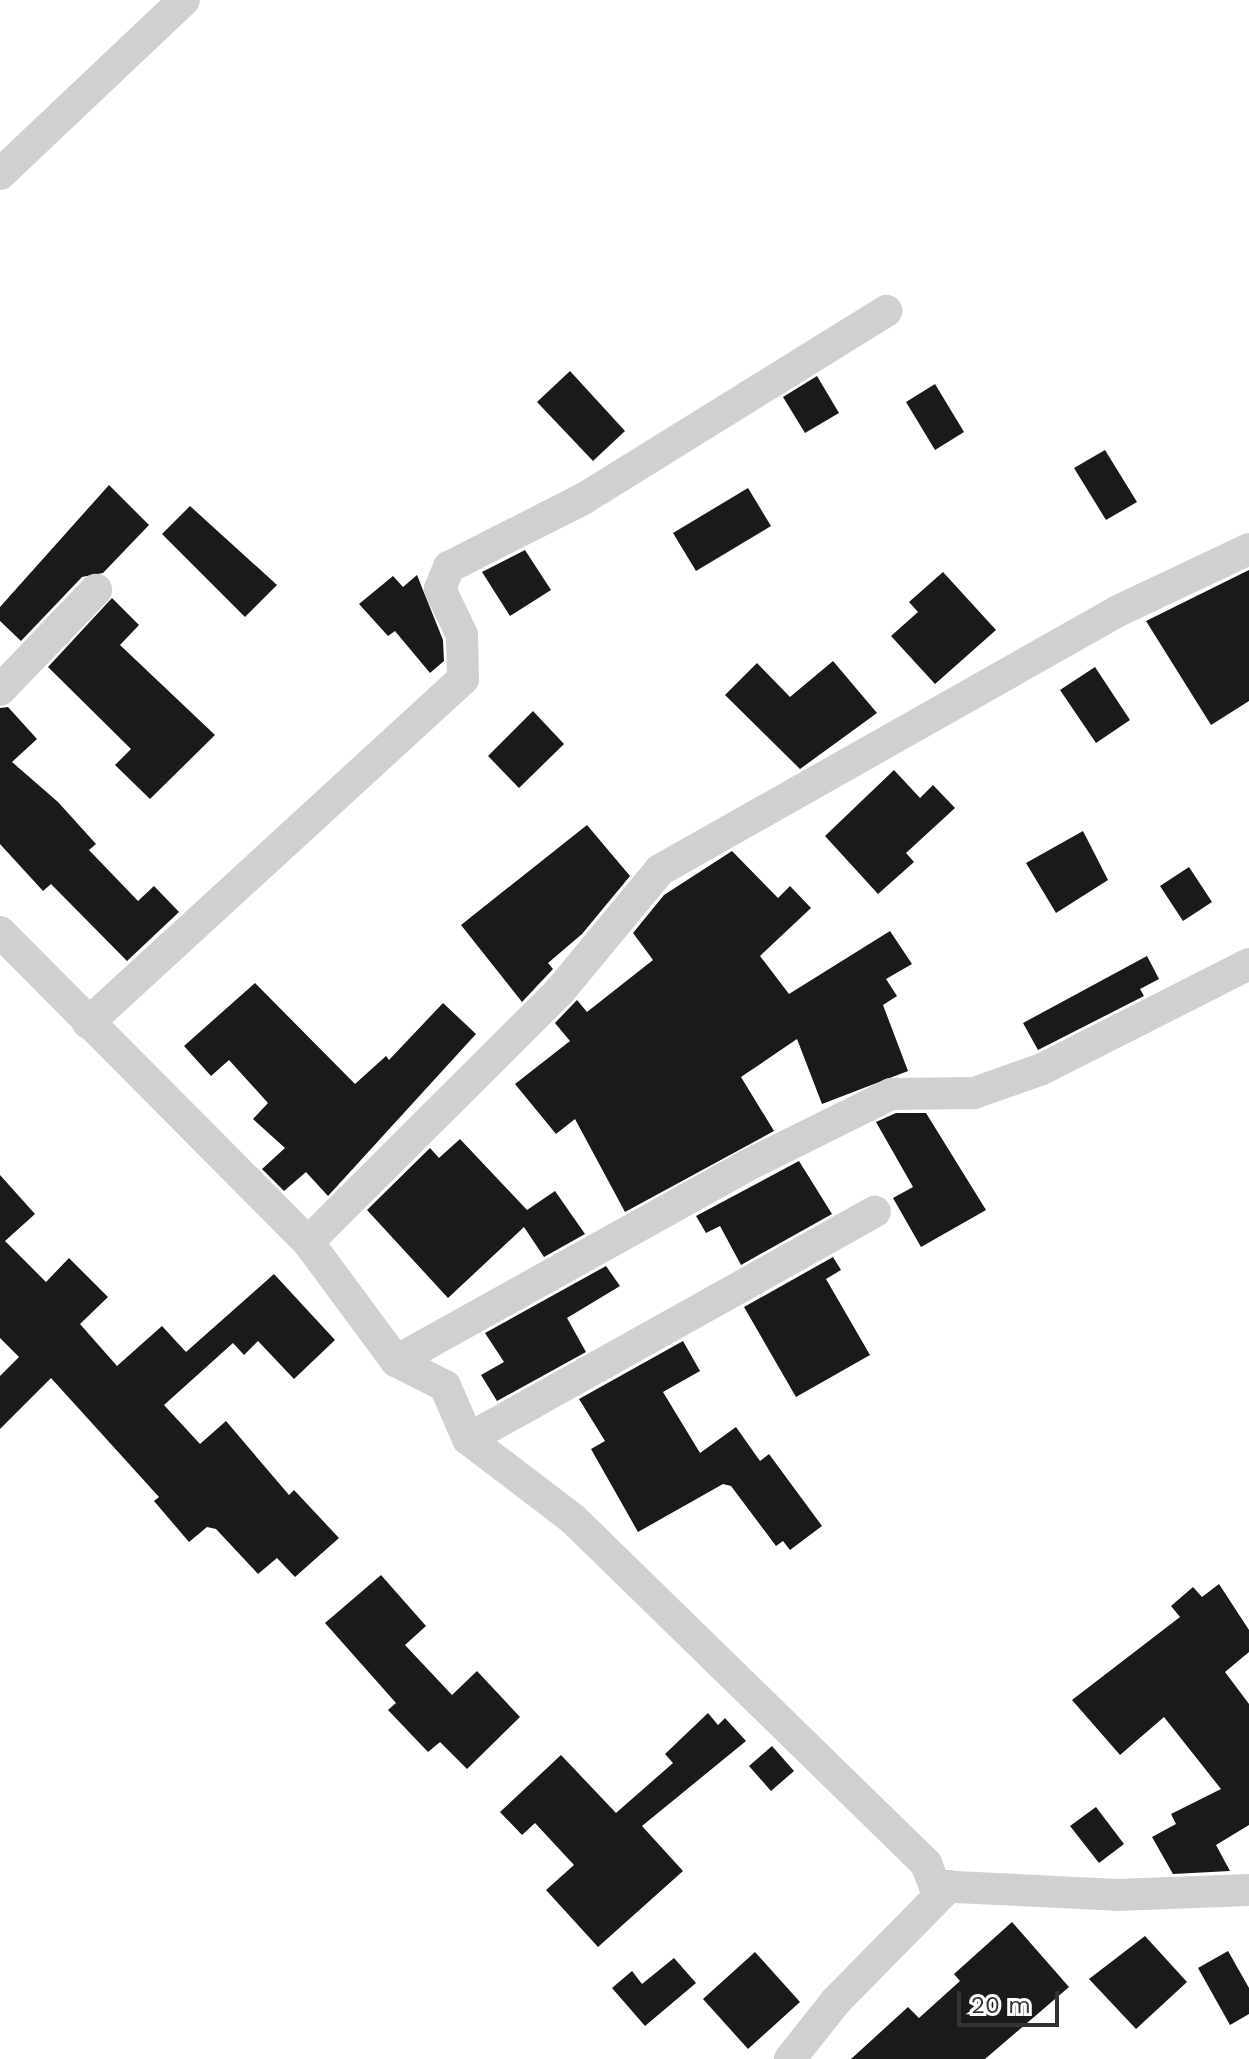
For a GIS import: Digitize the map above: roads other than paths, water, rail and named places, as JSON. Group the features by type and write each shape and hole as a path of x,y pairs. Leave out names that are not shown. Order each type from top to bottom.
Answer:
{"street":[{"path":"0,174 184,0"},
{"path":"88,1023 463,679 462,635 440,589 449,567 583,499 886,311"},
{"path":"308,1242 559,992 660,870 1118,611 1249,549"},
{"path":"0,690 96,590"},
{"path":"0,932 308,1242 396,1361 445,1386 468,1439 573,1519 926,1864 935,1886"},
{"path":"396,1361 746,1166 891,1094 962,1094 1028,1074 1249,964"},
{"path":"468,1439 875,1212"},
{"path":"935,1886 1117,1895 1249,1890"},
{"path":"790,2059 836,2001 949,1886 935,1886"}]}
